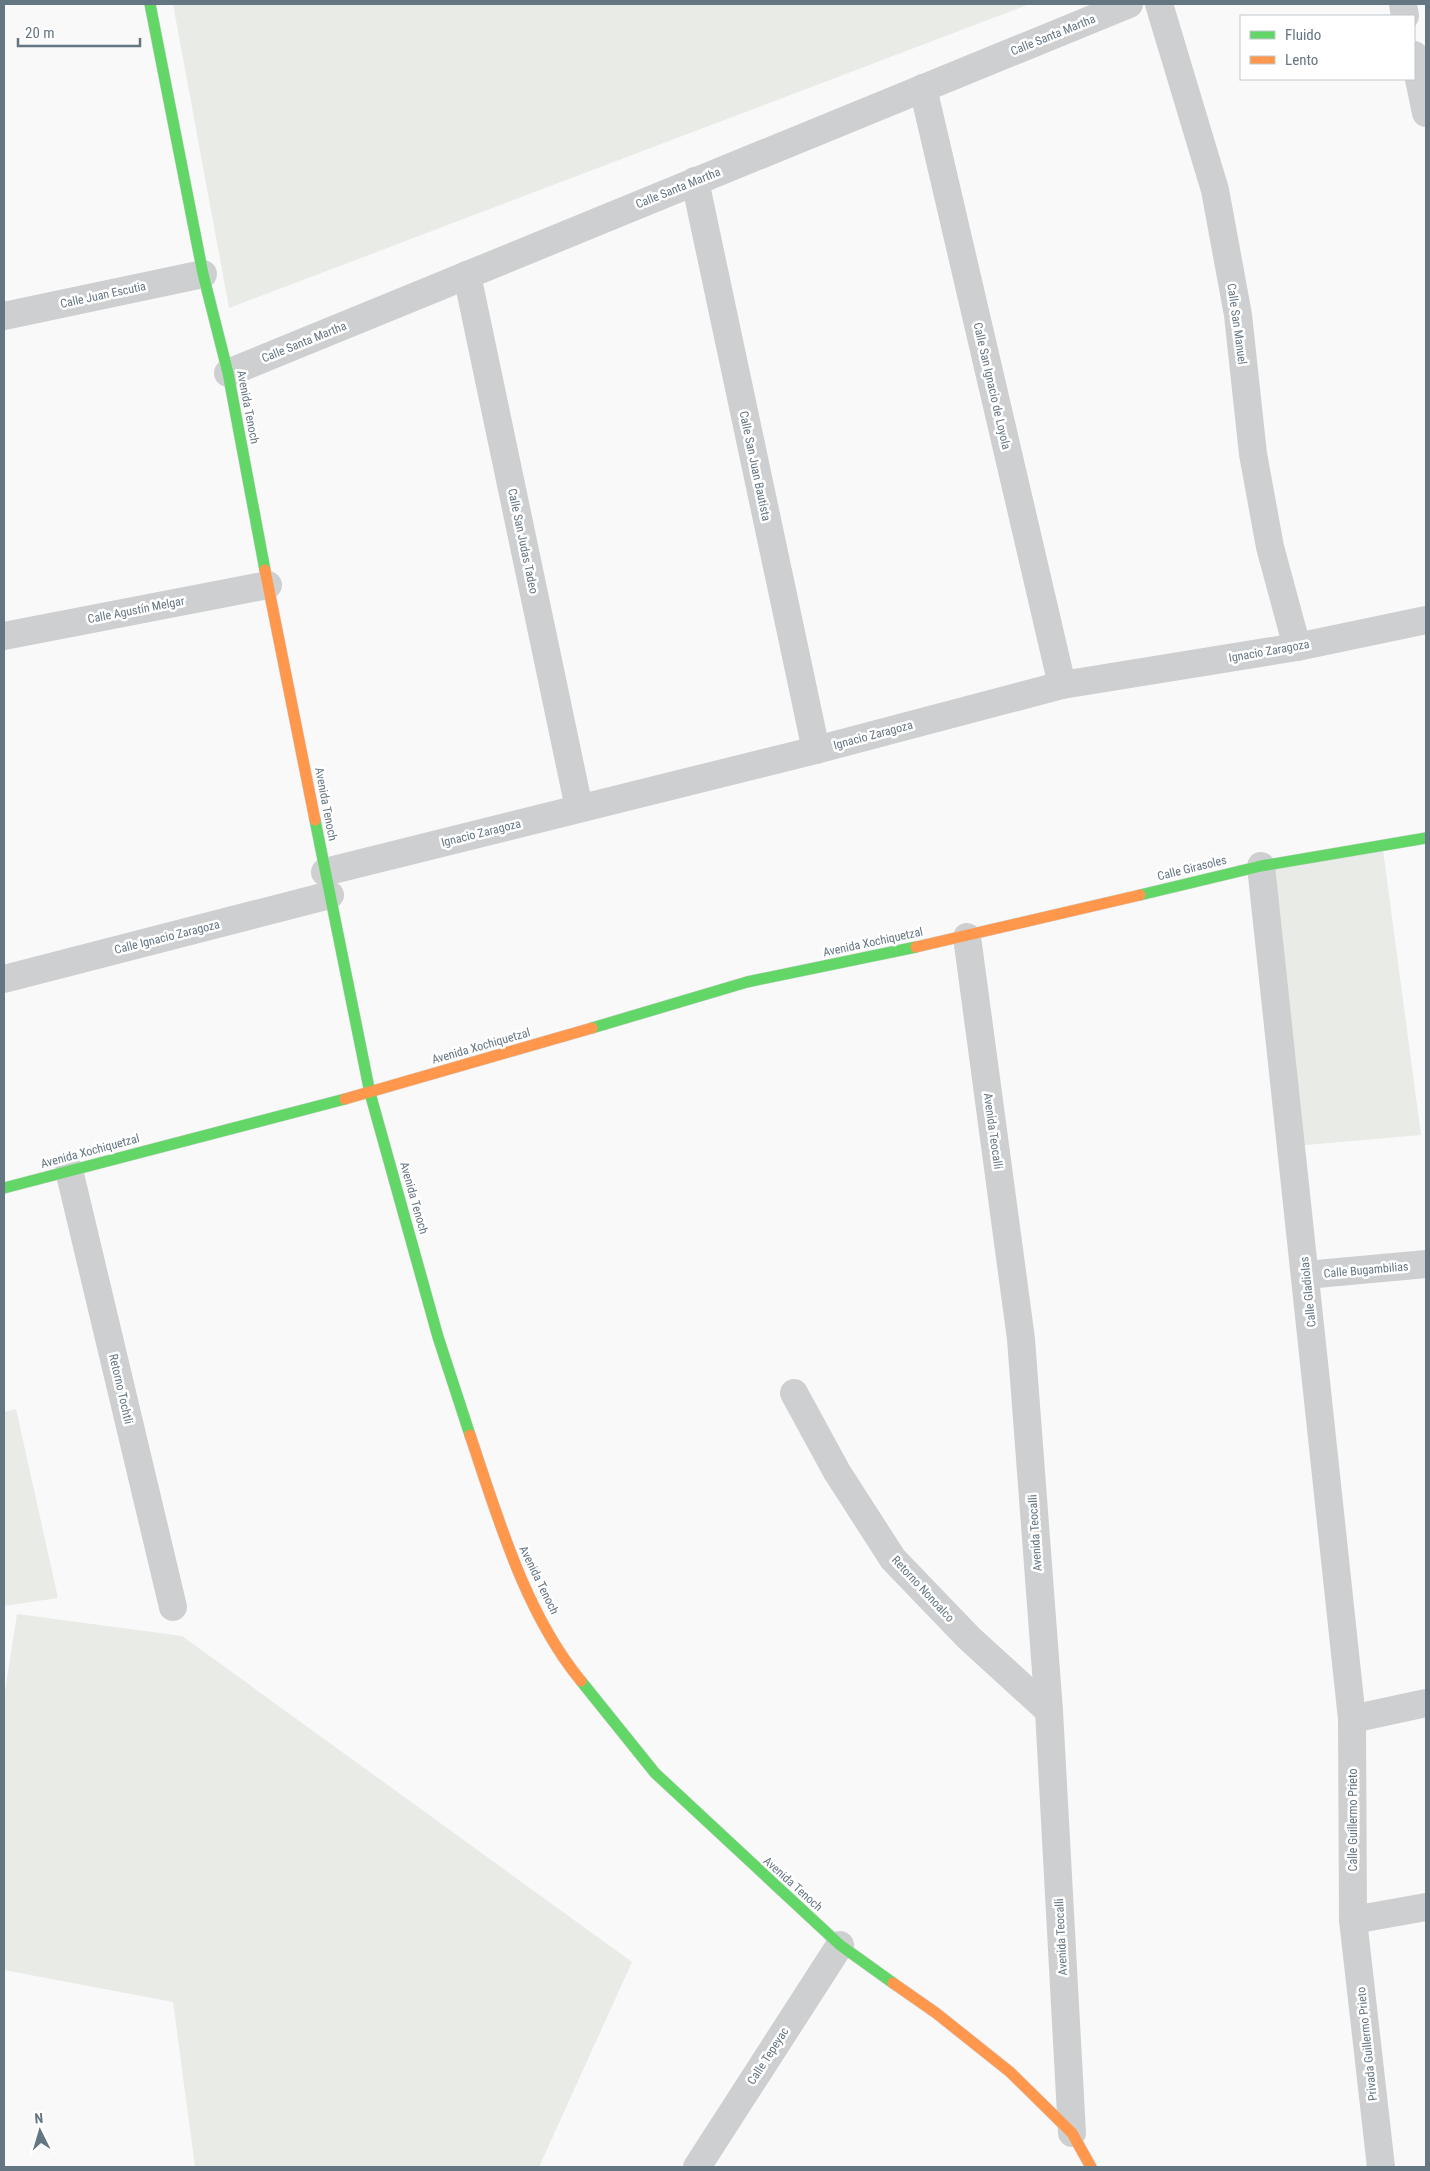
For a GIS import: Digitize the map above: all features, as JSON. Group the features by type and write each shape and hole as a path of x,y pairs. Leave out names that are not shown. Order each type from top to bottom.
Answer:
{"street":[{"name":"Avenida Tenoch","path":"150,4 202,274 228,373 268,585 370,1093 438,1337 510,1553 562,1658 655,1773 772,1884 840,1945 936,2013 1010,2072 1072,2133 1092,2167"},
{"name":"Calle Santa Martha","path":"228,373 1129,4"},
{"name":"Calle San Manuel","path":"1159,4 1215,190 1238,315 1253,454 1270,547 1297,648"},
{"path":"1415,60 1426,113"},
{"name":"Calle San Ignacio de Loyola","path":"923,88 1062,685"},
{"name":"Calle San Juan Bautista","path":"696,181 816,750"},
{"name":"Calle Juan Escutia","path":"4,316 202,274"},
{"name":"Calle San Judas Tadeo","path":"467,275 579,808"},
{"name":"Calle Agustín Melgar","path":"4,636 268,585"},
{"name":"Ignacio Zaragoza","path":"328,883 579,808 816,750 1062,685 1297,648 1426,620"},
{"name":"Calle Girasoles","path":"967,937 1262,866 1426,838"},
{"name":"Calle Gladiolas","path":"1262,866 1352,1719"},
{"name":"Calle Ignacio Zaragoza","path":"4,979 328,883"},
{"name":"Avenida Xochiquetzal","path":"4,1188 370,1093 747,982 967,937"},
{"name":"Avenida Teocalli","path":"967,937 1021,1338 1049,1710 1072,2133"},
{"name":"Retorno Tochtli","path":"68,1170 173,1607"},
{"name":"Calle Bugambilias","path":"1306,1275 1426,1264"},
{"name":"Retorno Nonoalco","path":"794,1393 837,1472 893,1560 970,1638 1049,1710"},
{"path":"1352,1719 1426,1703"},
{"name":"Calle Guillermo Prieto","path":"1352,1719 1353,1920"},
{"path":"1353,1920 1426,1907"},
{"name":"Privada Guillermo Prieto","path":"1353,1920 1380,2167"},
{"name":"Calle Tepeyac","path":"697,2167 840,1945"}],"shaded area":[{"path":"173,4 1030,4 229,308"},
{"path":"1383,850 1421,1135 1294,1146 1266,870"},
{"path":"16,1409 58,1598 4,1606 4,1412"},
{"path":"17,1614 182,1636 632,1962 539,2167 195,2167 173,2002 4,1970 4,1698"}],"traffic: fast":[{"path":"150,4 203,274 228,373 265,570"},
{"path":"315,820 370,1093 438,1337 470,1435"},
{"path":"1140,895 1261,866 1426,838"},
{"path":"592,1028 747,982 916,947"},
{"path":"4,1188 345,1099"},
{"path":"581,1681 655,1773 840,1945 893,1983"}],"traffic: slow":[{"path":"265,570 315,820"},
{"path":"916,947 1140,895"},
{"path":"345,1099 592,1028"},
{"path":"470,1435 515,1564 544,1626 561,1654 581,1681"},
{"path":"893,1983 936,2013 1010,2072 1072,2133 1091,2167"}]}
